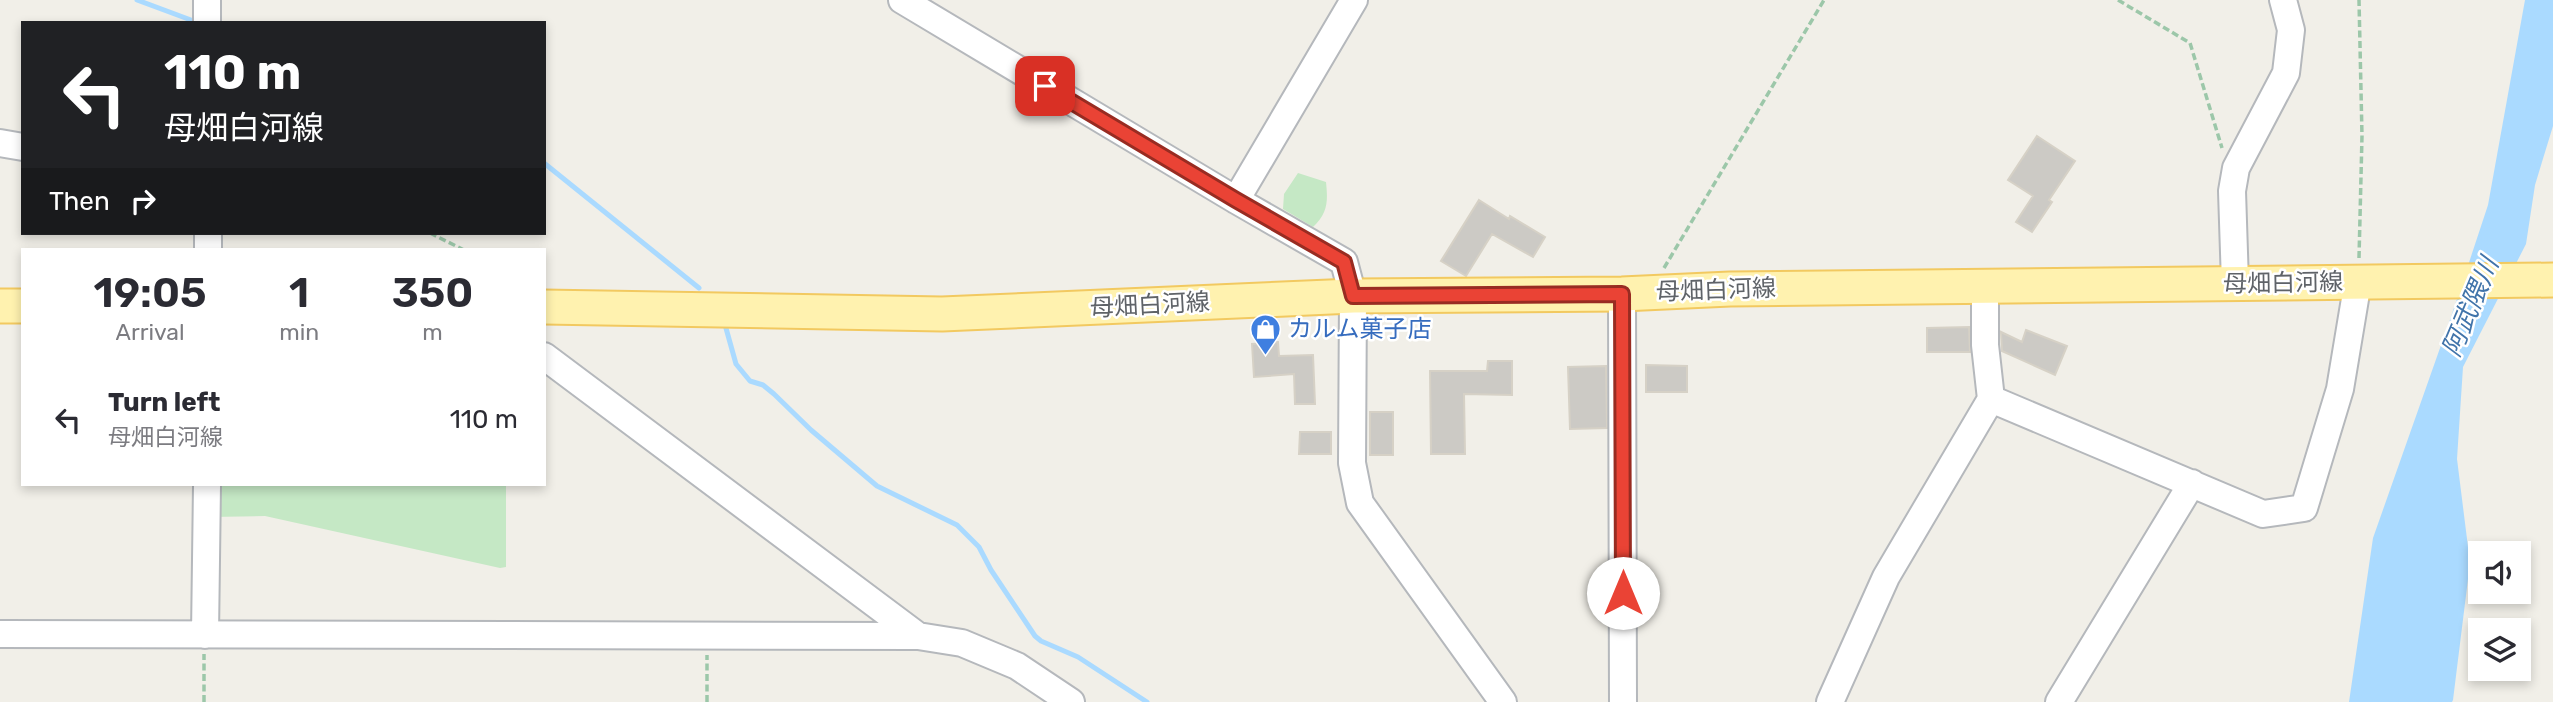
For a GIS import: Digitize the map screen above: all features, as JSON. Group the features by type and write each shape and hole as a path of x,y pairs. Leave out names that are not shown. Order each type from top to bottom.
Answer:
{"main road":[{"name":"母畑白河線","path":"546,307 942,314 1353,296 2553,280"},
{"path":"0,306 21,306"}],"street":[{"path":"207,0 207,21"},
{"path":"902,0 1344,262 1353,296 1352,463 1360,503 1503,702"},
{"path":"1236,200 1354,0"},
{"path":"2235,283 2232,191 2236,168 2286,73 2291,30 2283,0"},
{"path":"0,143 21,147"},
{"path":"1991,399 2263,514 2304,508 2340,388 2363,282"},
{"path":"1830,702 1886,577 1991,399 1985,345 1986,287"},
{"path":"1623,702 1637,293"},
{"path":"546,357 918,636"},
{"path":"2059,702 2192,484"},
{"path":"205,635 207,486"},
{"path":"0,634 918,636 962,643 1017,666 1071,702"}],"path":[{"path":"1637,293 1664,266 1824,0"},
{"path":"2118,0 2190,43 2227,165 2236,168"},
{"path":"2359,0 2363,282"},
{"path":"434,235 460,248"},
{"path":"707,702 708,634"},
{"path":"204,702 205,635"}],"green space":[{"path":"1298,173 1326,182 1326,206 1322,217 1313,227 1283,209 1284,194"},
{"path":"210,486 506,486 506,567 500,568 265,516 210,517"}],"water":[{"name":"阿武隈川","path":"2525,0 2553,0 2553,126 2535,185 2526,244 2463,367 2457,459 2468,547 2468,579 2453,700 2349,702 2373,538 2488,205"}],"building":[{"path":"2037,136 2075,161 2032,232 2016,222 2033,196 2008,180"},
{"path":"1479,200 1545,237 1533,257 1492,234 1466,276 1441,261"},
{"path":"1969,327 1970,352 1927,352 1927,328"},
{"path":"2026,330 2067,346 2055,375 2002,351 2001,332 2022,342"},
{"path":"1278,342 1279,356 1313,355 1315,404 1295,404 1294,374 1254,377 1252,344"},
{"path":"1488,361 1512,361 1512,395 1464,394 1465,454 1431,454 1430,371 1487,371"},
{"path":"1646,365 1687,366 1687,392 1646,392"},
{"path":"1606,366 1607,428 1570,429 1568,367"},
{"path":"1370,412 1393,412 1393,455 1370,455"},
{"path":"1300,432 1331,432 1331,454 1299,454"}],"waterway":[{"path":"137,0 194,21"},
{"path":"546,165 699,288"},
{"path":"724,321 736,364 750,381 763,385 774,394 811,430 877,486 957,525 979,547 991,570 1041,641 1078,657 1147,702"}],"place":[{"name":"カルム菓子店","path":"1265,356"}],"route":[{"path":"1045,86 1344,262 1353,296 1622,294 1623,593"}]}
